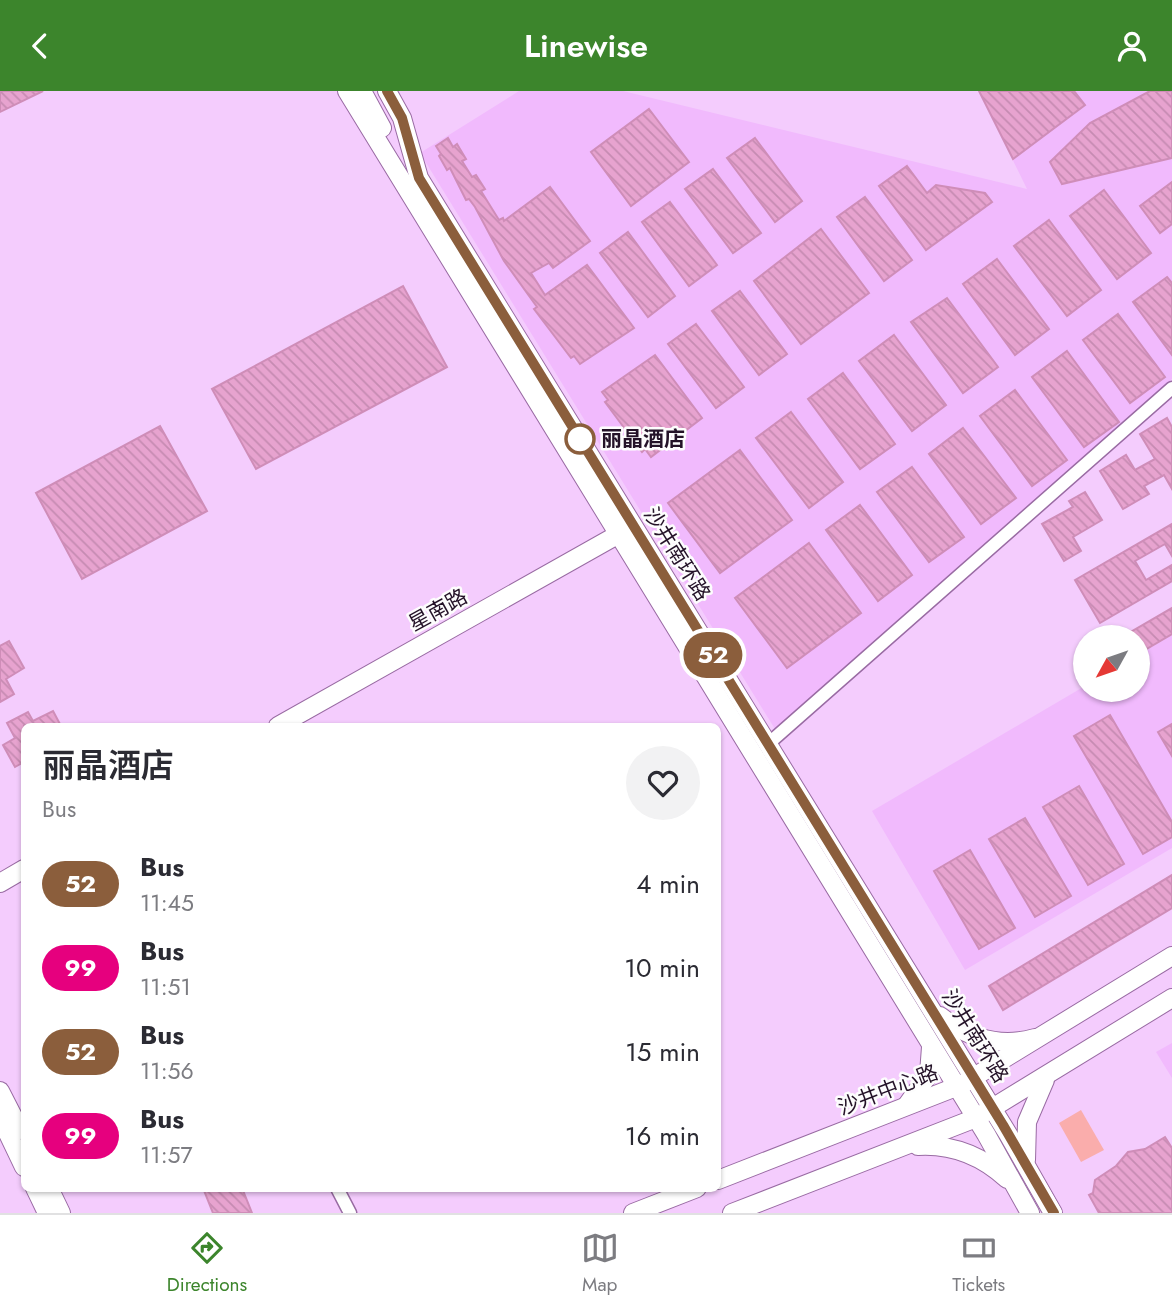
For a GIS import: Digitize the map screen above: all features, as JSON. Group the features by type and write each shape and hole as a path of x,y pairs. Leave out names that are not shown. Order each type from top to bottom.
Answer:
{"main road":[{"name":"沙井南环路","path":"347,91 413,182 768,744 1054,1213"},
{"path":"362,91 413,182"},
{"path":"376,91 413,182"},
{"name":"沙井南环路","path":"387,91 402,118 413,182 619,534 976,1118 1030,1213"},
{"name":"星南路","path":"283,723 619,534"},
{"path":"0,883 21,871"},
{"name":"沙井中心路","path":"721,1179 957,1087 1172,956"},
{"path":"732,1213 976,1118 1172,999"},
{"path":"928,1003 958,1028 984,1039 1014,1042 1048,1033"},
{"path":"902,1109 917,1094 929,1074 932,1058 930,1043"},
{"path":"1027,1167 1025,1136 1028,1115 1037,1093 1050,1075"},
{"path":"0,1091 21,1134"},
{"path":"0,1117 21,1161"},
{"path":"900,1149 932,1146 961,1150 989,1164 1018,1191"},
{"path":"37,1192 47,1213"},
{"path":"51,1192 61,1213"},
{"path":"633,1213 678,1192"}],"street":[{"path":"768,744 1172,388"},
{"path":"339,1192 350,1213"}],"shaded area":[{"path":"519,91 623,91 1027,189 979,91 1172,91 1172,379 775,729 420,153"},
{"path":"1172,635 1172,848 965,970 872,811 1073,693 1073,702 1150,702 1150,648"},
{"path":"1172,1043 1172,1078 1156,1052"},
{"path":"1081,1110 1104,1150 1081,1162 1059,1123"}],"building":[{"path":"0,91 43,91 0,112"},
{"path":"979,91 1074,91 1085,105 1013,159"},
{"path":"1150,91 1172,91 1172,158 1062,184 1050,162 1090,123"},
{"path":"649,109 689,162 631,206 591,152"},
{"path":"448,138 453,147 457,144 466,159 462,161 472,177 476,175 485,189 481,191 499,220 503,218 504,221 550,187 590,241 553,268 549,263 531,273 545,295 587,265 634,328 580,364 574,356 571,358 534,309 537,307 504,261 475,207 469,199 466,200 450,168 447,170 439,156 441,154 436,146"},
{"path":"755,138 802,201 775,222 727,158"},
{"path":"907,166 927,193 936,185 985,193 992,202 926,250 879,186"},
{"path":"713,169 761,233 733,253 685,189"},
{"path":"1172,182 1172,224 1160,233 1140,206"},
{"path":"1104,190 1151,253 1117,279 1070,216"},
{"path":"865,197 912,260 884,281 837,217"},
{"path":"670,202 717,265 689,286 642,222"},
{"path":"1049,220 1101,290 1067,316 1014,246"},
{"path":"821,229 869,293 801,344 754,281"},
{"path":"628,232 675,296 648,317 600,253"},
{"path":"997,259 1049,329 1015,355 963,284"},
{"path":"1167,277 1172,283 1172,355 1133,302"},
{"path":"403,286 447,367 256,469 212,389"},
{"path":"740,291 787,354 759,375 712,311"},
{"path":"947,298 998,367 963,393 911,322"},
{"path":"1118,314 1165,377 1130,403 1083,340"},
{"path":"696,324 744,387 716,408 668,344"},
{"path":"894,335 946,405 912,431 859,361"},
{"path":"1067,351 1119,422 1084,447 1032,377"},
{"path":"655,355 702,418 651,457 645,449 642,452 605,402 608,400 602,392"},
{"path":"843,373 895,444 860,469 808,399"},
{"path":"1015,390 1067,460 1032,486 980,416"},
{"path":"791,412 843,482 809,508 756,438"},
{"path":"1167,418 1172,427 1172,489 1164,475 1144,486 1149,494 1123,509 1100,471 1126,455 1135,470 1155,459 1140,434"},
{"path":"160,426 207,511 82,579 36,493"},
{"path":"963,428 1016,498 981,524 929,454"},
{"path":"740,450 792,520 720,573 668,503"},
{"path":"912,467 964,537 929,562 877,492"},
{"path":"1085,492 1102,520 1073,537 1081,551 1064,561 1042,524 1073,507 1069,501"},
{"path":"860,505 912,575 878,601 826,530"},
{"path":"1172,524 1172,556 1165,544 1135,561 1146,580 1172,565 1172,581 1100,623 1075,580"},
{"path":"809,543 861,613 787,668 735,598"},
{"path":"1172,608 1172,634 1150,647 1150,625 1143,625"},
{"path":"9,641 24,668 6,679 14,694 0,702 0,646"},
{"path":"53,711 59,723 21,723 21,764 15,767 3,745 15,738 7,723 28,712 33,721"},
{"path":"1110,715 1172,822 1172,837 1143,854 1074,736"},
{"path":"1172,724 1172,756 1158,732"},
{"path":"1079,786 1124,864 1088,885 1043,807"},
{"path":"1025,818 1071,896 1035,917 989,839"},
{"path":"970,850 1015,928 979,949 934,871"},
{"path":"1172,875 1172,908 1003,1010 989,986"},
{"path":"1165,1137 1172,1148 1172,1213 1099,1213 1089,1195 1093,1193 1095,1180 1116,1166 1128,1152 1145,1149"},
{"path":"205,1192 244,1192 252,1213 213,1213"}],"bus line":[{"name":"52","path":"387,91 402,118 419,178 1003,1125 1054,1213"}],"place":[{"name":"丽晶酒店","path":"580,439"}]}
